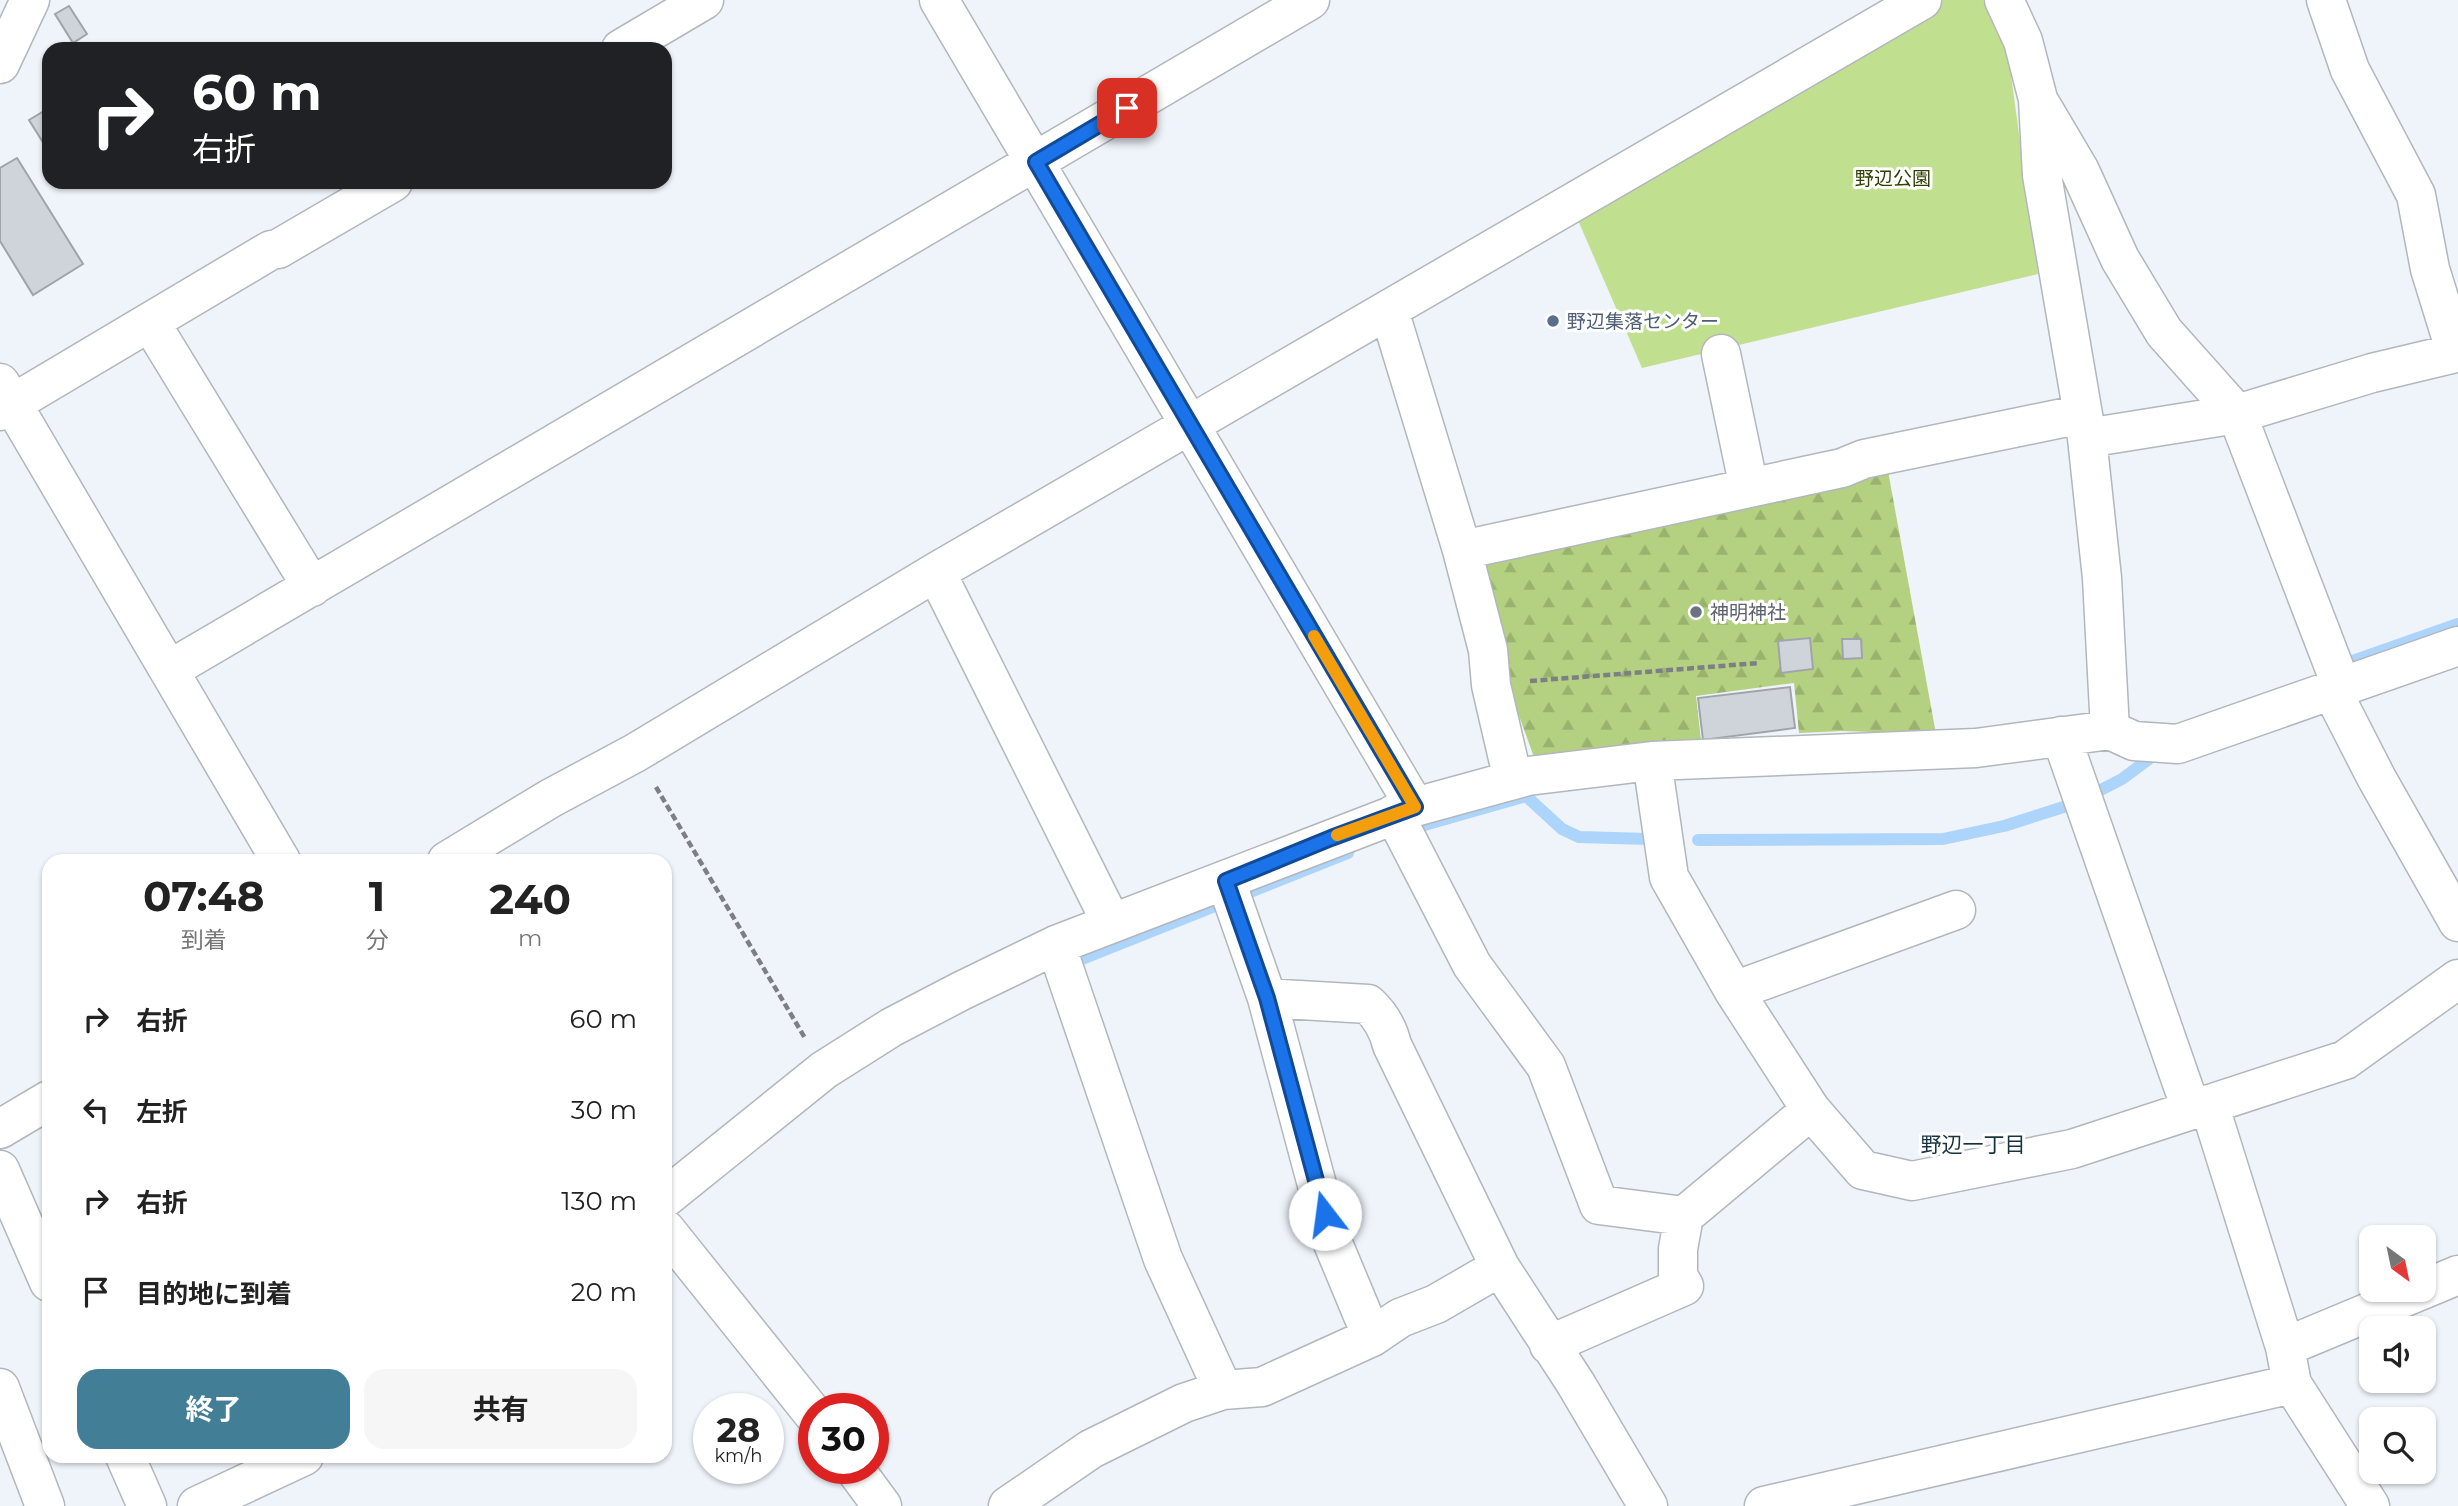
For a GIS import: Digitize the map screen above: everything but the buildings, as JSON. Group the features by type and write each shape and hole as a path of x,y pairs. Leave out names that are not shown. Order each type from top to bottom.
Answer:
{"street":[{"path":"0,64 30,0"},
{"path":"633,42 704,0"},
{"path":"939,0 1189,425 1404,810 1472,965 1546,1066 1599,1205 1685,1216"},
{"path":"169,670 1310,0"},
{"path":"459,854 635,753 936,572 1922,0"},
{"path":"2004,0 2023,41 2038,99 2042,175 2084,426 2102,578 2110,730"},
{"path":"1462,550 1842,468 1864,458 2084,426 2237,414 2372,373 2456,353 2430,269 2416,195 2350,70 2326,0"},
{"path":"2038,99 2081,171 2120,259 2164,332 2237,414 2336,687 2376,777 2458,922"},
{"path":"277,854 169,670 4,399 150,322 381,189"},
{"path":"1388,310 1462,550 1488,650 1491,685 1513,780"},
{"path":"150,322 312,587"},
{"path":"1721,354 1749,488"},
{"path":"936,572 1111,922"},
{"path":"672,1192 824,1070 892,1027 1056,945 1404,810 1528,776 1652,761 1976,748 2110,730 2134,741 2178,744 2458,646"},
{"path":"2061,736 2200,1107 2285,1347 2292,1384 2370,1506"},
{"path":"1652,761 1669,877 1734,990 1811,1110 1863,1170 1912,1181 2071,1149 2345,1060 2458,979"},
{"path":"1226,881 1267,998 1332,1241 1372,1337"},
{"path":"1734,990 1956,910"},
{"path":"1056,945 1163,1259 1223,1390"},
{"path":"1267,998 1368,1004 1375,1010 1388,1029 1392,1045 1500,1267 1576,1384 1648,1506"},
{"path":"0,1129 42,1104"},
{"path":"1549,1345 1684,1286 1678,1276 1678,1250 1685,1216 1811,1110"},
{"path":"0,1170 42,1266"},
{"path":"672,1238 798,1395"},
{"path":"1008,1506 1091,1449 1185,1403 1223,1390 1262,1387 1372,1337 1400,1318 1436,1304 1500,1267"},
{"path":"2285,1347 2458,1275"},
{"path":"1764,1506 2292,1384"},
{"path":"0,1388 46,1506"},
{"path":"128,1463 147,1506"},
{"path":"197,1506 289,1463"},
{"path":"866,1484 882,1506"}],"path":[{"path":"1491,685 1759,663"},
{"path":"635,753 824,1070"}],"green space":[{"name":"野辺公園","path":"1943,0 1983,0 2006,38 2038,274 1642,368 1577,218"},
{"path":"1888,471 1936,734 1842,731 1799,733 1794,683 1696,696 1701,740 1535,760 1514,702 1481,559"}],"waterway":[{"path":"2347,663 2458,624"},
{"path":"2093,794 2122,779 2157,753"},
{"path":"1407,830 1526,796 1562,829 1579,837 1648,839"},
{"path":"1698,840 1943,839 2004,826 2073,804"},
{"path":"1082,959 1348,853"}],"slow traffic":[{"path":"1314,636 1415,807 1337,835"}],"place":[{"name":"野辺集落センター","path":"1553,321"},
{"name":"神明神社","path":"1696,612"}],"district":[{"name":"野辺一丁目","path":"1973,1145"}],"route":[{"path":"1127,108 1036,162 1415,807 1226,881 1267,998 1325,1214"}]}
